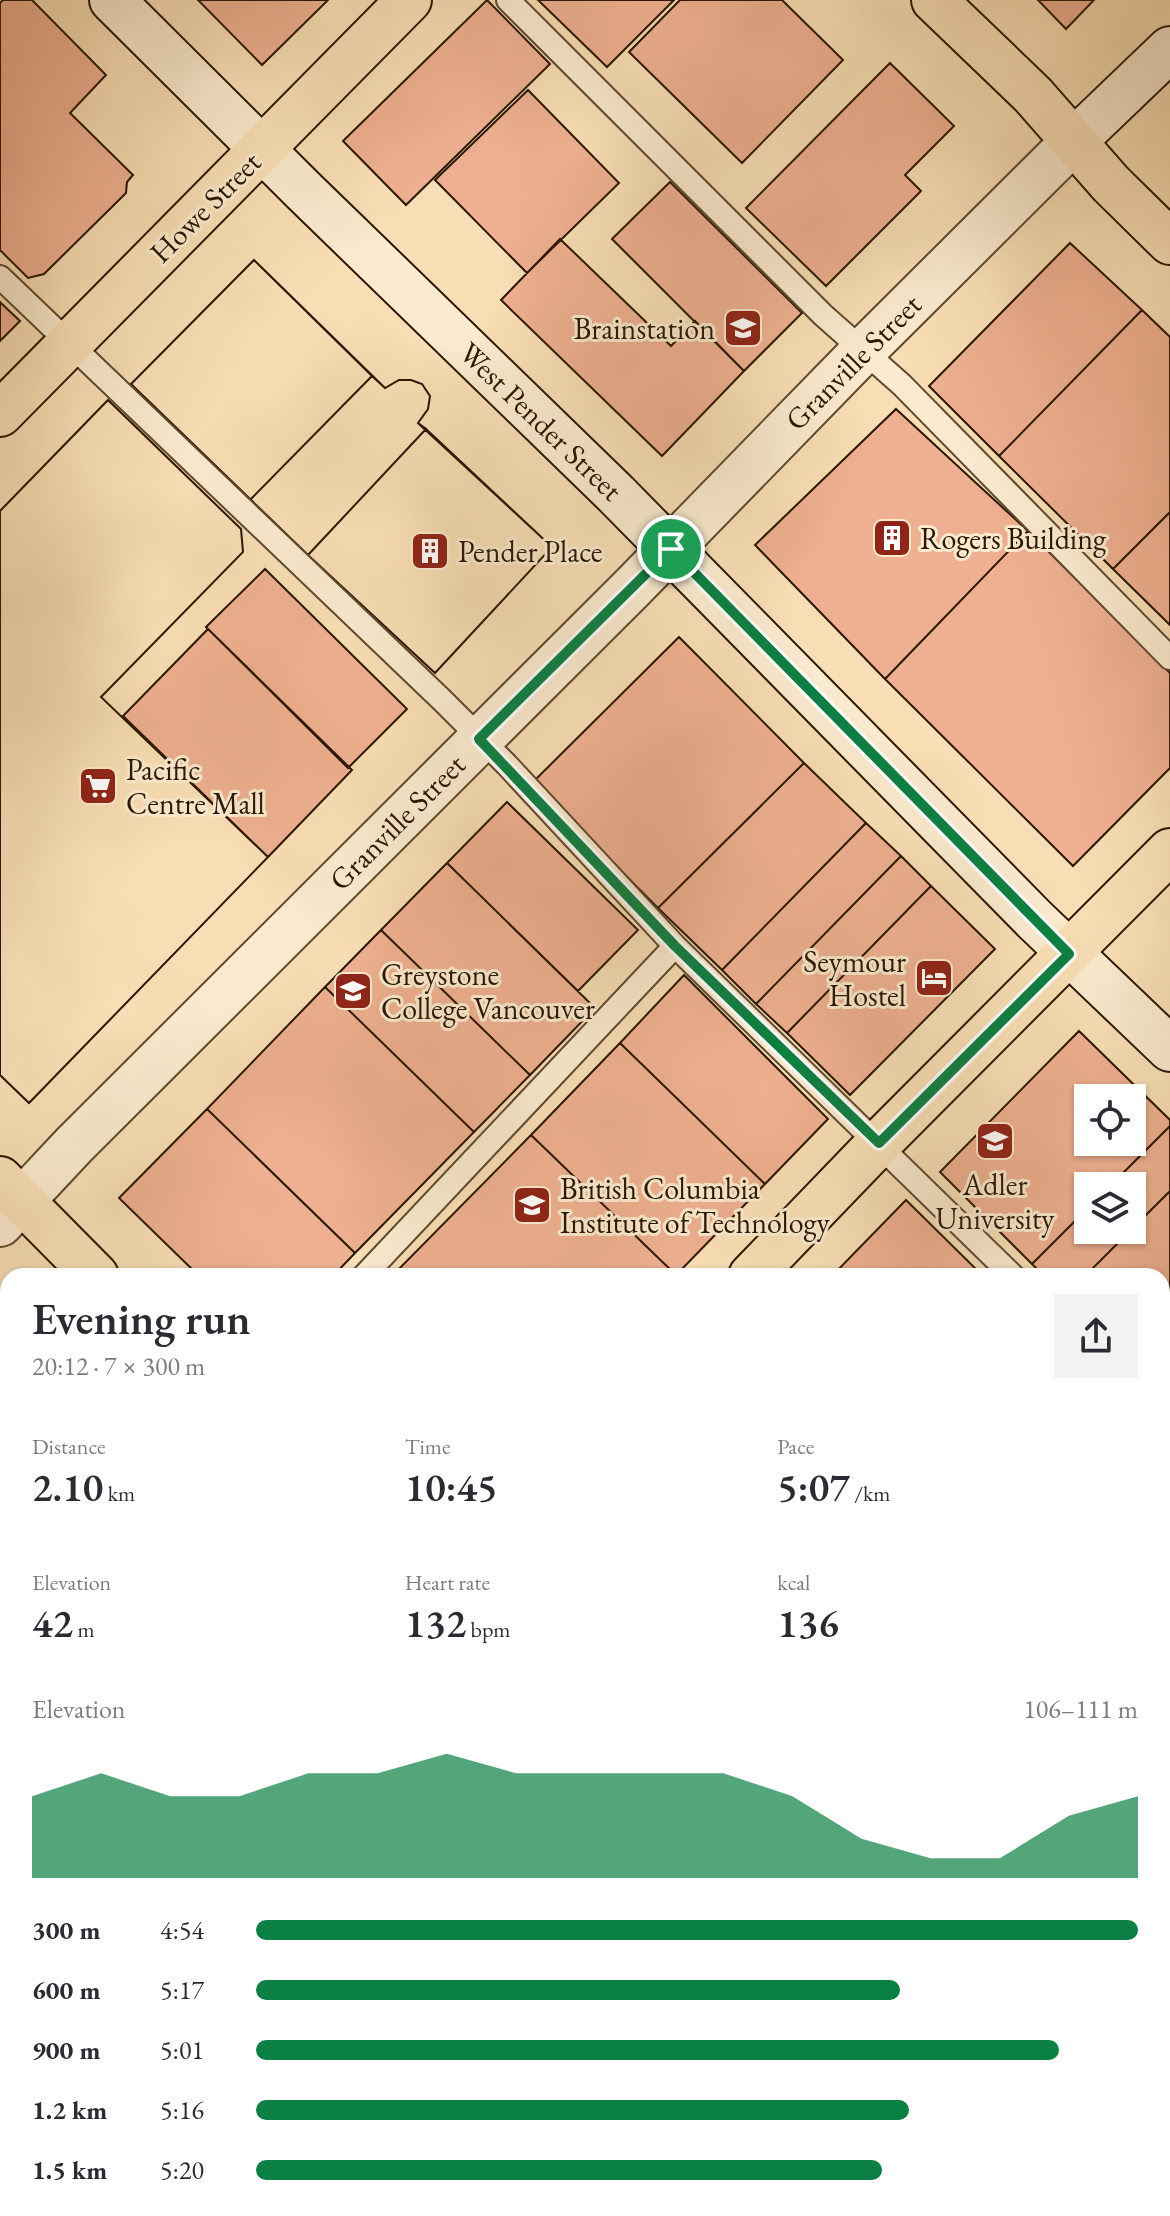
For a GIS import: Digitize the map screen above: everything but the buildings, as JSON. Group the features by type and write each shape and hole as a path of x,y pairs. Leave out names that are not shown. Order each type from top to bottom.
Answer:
{"main road":[{"name":"West Pender Street","path":"112,0 671,549 1069,954 1170,1049"},
{"name":"Howe Street","path":"0,414 409,0"},
{"path":"934,0 1033,95 1111,184 1170,242"},
{"name":"Granville Street","path":"7,1202 74,1145 671,549 863,351 1170,49"},
{"path":"759,1268 1170,851"},
{"path":"7,1202 86,1268"}],"lane":[{"path":"508,0 863,351 902,385 1170,658"},
{"path":"0,277 443,701 675,946 1005,1268"},
{"path":"372,1268 675,946"}],"place":[{"name":"Brainstation","path":"743,328"},
{"name":"Rogers Building","path":"892,538"},
{"name":"Pender Place","path":"430,551"},
{"name":"Pacific Centre Mall","path":"98,786"},
{"name":"Seymour Hostel","path":"934,978"},
{"name":"Greystone College Vancouver","path":"353,991"},
{"name":"Adler University","path":"995,1141"},
{"name":"British Columbia Institute of Technology","path":"532,1205"}],"route":[{"path":"671,549 1069,954 879,1143 675,946 507,765 479,739 671,549"}]}
